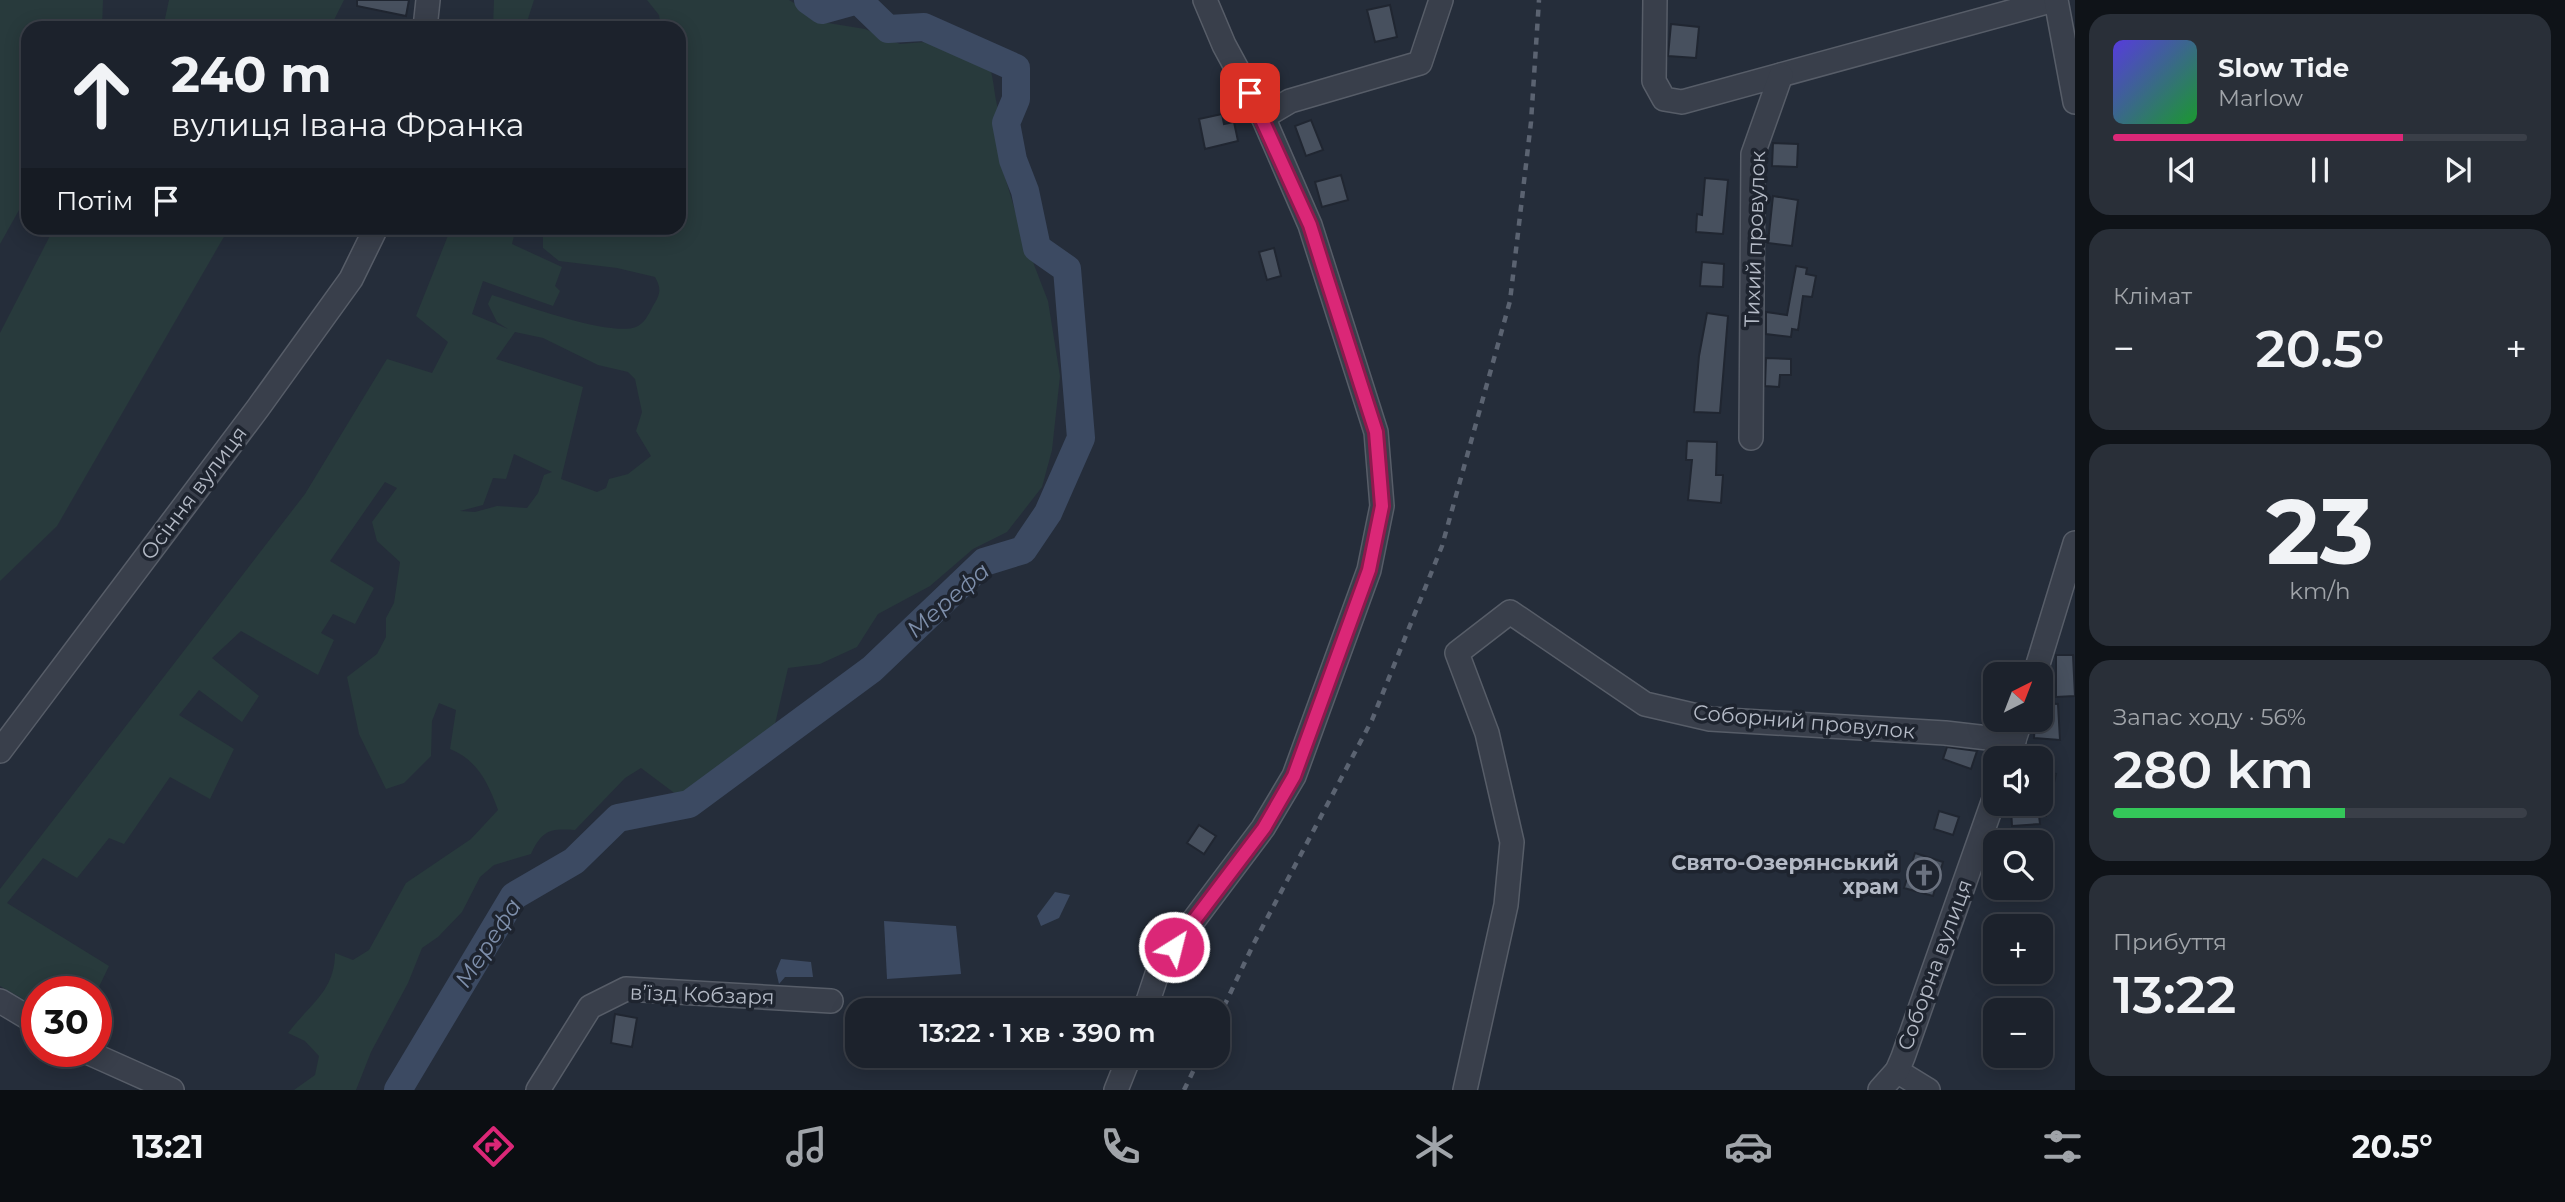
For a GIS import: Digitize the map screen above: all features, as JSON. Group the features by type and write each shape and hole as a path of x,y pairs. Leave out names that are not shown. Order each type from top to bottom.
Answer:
{"street":[{"path":"426,21 428,0"},
{"path":"1149,998 1160,965 1264,828 1294,776 1369,570 1382,506 1376,432 1310,225 1263,117 1224,45 1205,0"},
{"path":"1263,117 1290,101 1420,63 1441,0"},
{"path":"1655,0 1654,81 1664,99 1682,102 2055,0 2075,102"},
{"name":"Тихий провулок","path":"1751,438 1753,154 1781,75"},
{"name":"Осіння вулиця","path":"0,751 328,311 351,279 373,235"},
{"path":"2039,662 2075,543"},
{"name":"Соборний провулок","path":"1465,1090 1506,905 1512,842 1488,733 1457,653 1510,612 1645,704 1710,719 2014,739"},
{"name":"Соборна вулиця","path":"1880,1090 1897,1071 1988,816"},
{"name":"в’їзд Кобзаря","path":"538,1090 590,1007 626,989 831,1001"},
{"path":"0,1001 21,1013"},
{"path":"112,1063 172,1090"},
{"path":"1116,1090 1125,1068"},
{"path":"1897,1071 1928,1090"}],"shaded area":[{"path":"0,0 103,0 102,21 21,21 21,206 0,244"},
{"path":"169,0 344,0 334,21 164,21"},
{"path":"494,0 534,0 527,21 493,21"},
{"path":"647,0 789,0 828,23 865,29 900,44 937,41 989,65 999,111 1006,123 1000,160 1021,231 1048,301 1060,376 1052,450 1042,487 1007,532 973,549 930,586 878,614 857,647 820,664 788,668 775,724 735,764 703,785 689,804 641,768 625,778 575,830 548,832 539,840 531,854 494,865 480,877 462,912 438,937 422,948 408,983 371,1052 356,1090 294,1090 315,1075 319,1056 305,1041 288,1033 326,987 334,966 335,953 353,960 369,950 406,883 471,839 498,810 480,773 467,759 450,749 456,710 439,703 432,721 431,756 404,783 386,789 359,734 347,677 377,654 386,637 386,618 394,603 400,562 377,541 372,522 397,488 385,482 330,561 374,588 355,624 333,614 321,633 334,640 318,675 241,631 212,658 259,696 242,722 199,690 179,715 234,749 210,799 170,777 124,844 109,838 77,878 43,858 7,903 109,966 104,976 21,976 21,998 0,986 0,889 305,494 387,359 432,373 448,342 416,316 448,235 514,235 512,244 562,267 555,286 560,291 553,306 483,281 472,314 508,329 497,322 488,304 492,295 587,324 607,327 636,327 646,318 659,295 659,285 655,277 617,268 559,261 543,248 543,235 686,235 686,21 660,21 659,15","holes":["515,332 543,338 598,365 628,372 635,379 642,412 636,431 651,456 628,474 609,479 606,488 597,492 561,479 583,387 496,359","514,454 552,472 544,475 538,493 527,508 497,506 475,512 460,511 483,505 493,478 506,479"]},
{"path":"50,235 225,235 57,526 0,581 0,333"}],"water":[{"path":"1055,892 1070,895 1059,918 1041,926 1037,916"},
{"path":"884,921 956,926 961,974 887,979"},
{"path":"781,959 811,962 813,977 785,977 779,984 776,971"}],"building":[{"path":"357,0 409,0 406,16 357,6"},
{"path":"1390,5 1397,37 1375,42 1367,10"},
{"path":"1671,24 1699,27 1696,58 1668,56"},
{"path":"1222,114 1224,124 1234,122 1238,141 1205,149 1199,119"},
{"path":"1311,120 1323,150 1306,156 1295,126"},
{"path":"1773,143 1798,144 1797,167 1772,166"},
{"path":"1341,175 1348,200 1322,207 1315,182"},
{"path":"1705,178 1728,180 1723,234 1696,232 1697,214 1702,215"},
{"path":"1773,196 1798,200 1792,246 1768,243"},
{"path":"1274,248 1281,276 1267,280 1259,252"},
{"path":"1702,262 1724,264 1723,287 1700,286"},
{"path":"1796,266 1807,268 1806,274 1816,276 1812,297 1803,296 1798,330 1792,329 1791,337 1766,334 1766,312 1787,315"},
{"path":"1707,313 1728,316 1720,413 1694,412 1699,356"},
{"path":"1766,358 1791,359 1791,375 1780,375 1779,387 1765,386"},
{"path":"1687,441 1717,442 1716,475 1723,475 1721,503 1688,500 1692,460 1686,460"},
{"path":"2056,655 2073,655 2075,696 2056,697"},
{"path":"2053,704 2058,704 2060,740 2034,738 2034,732 2053,732"},
{"path":"1947,747 1977,751 1971,769 1943,759"},
{"path":"1939,811 1959,817 1953,835 1934,829"},
{"path":"2011,816 2039,816 2040,824 2012,826"},
{"path":"1199,825 1216,836 1204,854 1187,843"},
{"name":"Свято-Озерянський храм","path":"1915,853 1943,862 1933,896 1904,888"},
{"path":"615,1014 637,1018 632,1047 611,1043"}],"waterway":[{"name":"Мерефа","path":"398,1090 514,896 574,861 618,818 689,804 872,669 984,562 1023,550 1048,513 1081,438 1067,269 1037,248 1025,191 1013,160 1006,123 1016,99 1016,68 924,27 888,29 858,0 822,10 808,0"}],"railway":[{"path":"1228,998 1254,943 1372,720 1442,546 1510,301 1531,122 1539,0"},
{"path":"1184,1090 1195,1068"}],"place":[{"name":"Свято-Озерянський храм","path":"1924,875"}],"route":[{"path":"1174,947 1214,890 1264,828 1294,776 1334,674 1369,570 1382,506 1376,432 1310,225 1250,93"}]}
